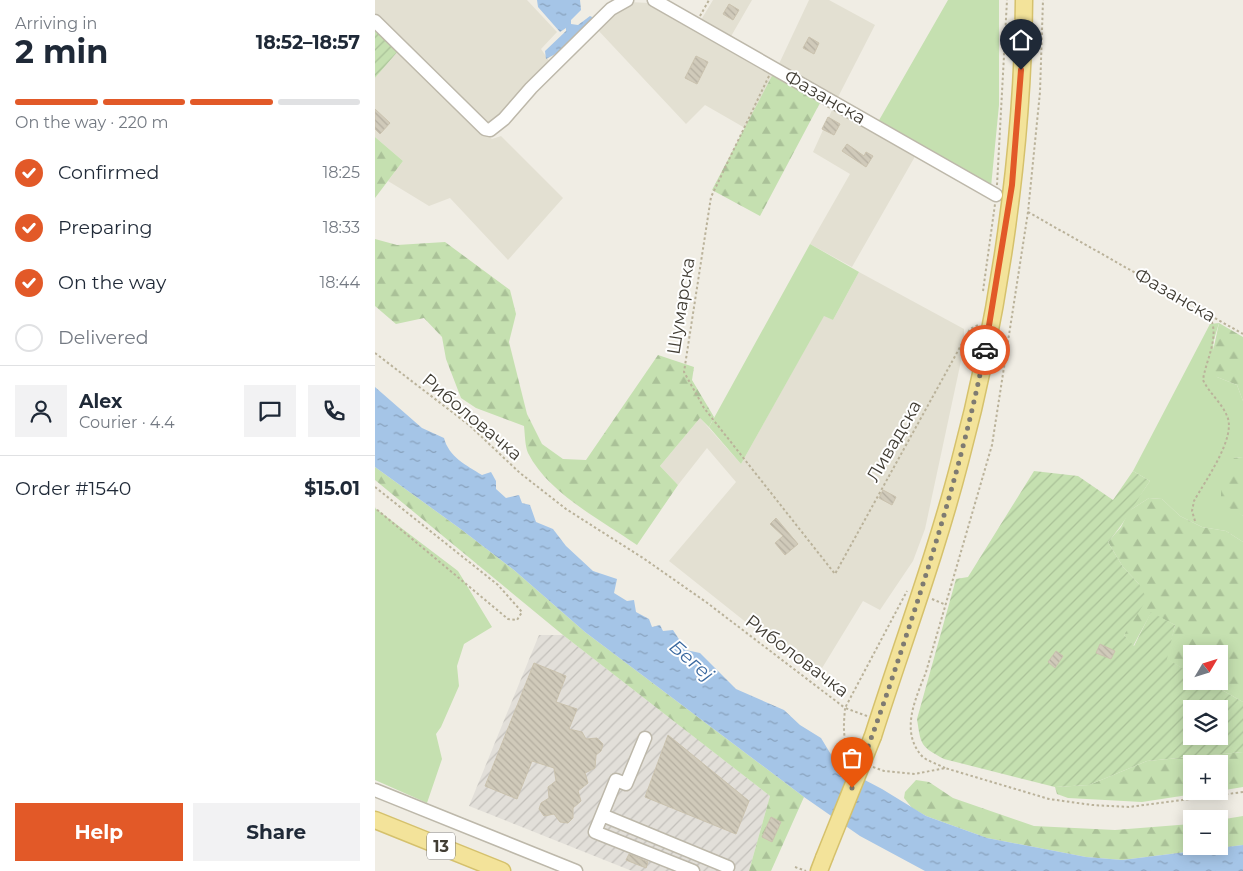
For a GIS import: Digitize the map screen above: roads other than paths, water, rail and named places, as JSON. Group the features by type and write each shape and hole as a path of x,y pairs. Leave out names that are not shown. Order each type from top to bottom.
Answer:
{"main road":[{"path":"821,865 873,736 914,591 963,453 976,398 992,315 1012,185 1024,0"},
{"name":"13","path":"375,820 502,871"}],"street":[{"path":"375,21 485,129 490,130 505,119 531,88 611,9 627,0"},
{"name":"Фазанска","path":"654,0 996,195"},
{"path":"645,738 626,784 616,780 595,832 693,871"},
{"path":"375,790 576,871"},
{"path":"602,816 728,867"}],"water":[{"path":"537,0 580,0 581,10 571,20 571,24 578,25 590,16 594,18 563,50 546,59 545,51 566,31 566,28 560,32 538,7"},
{"name":"Бегеј","path":"375,387 422,428 444,438 446,445 464,464 482,475 491,472 496,481 496,489 506,498 519,495 522,503 530,505 536,522 553,529 566,546 593,571 617,579 614,593 627,601 634,600 636,612 649,619 652,627 660,625 663,631 673,630 686,650 700,653 736,689 784,710 800,725 821,738 838,766 882,789 926,816 987,838 1086,857 1122,860 1183,852 1183,855 1228,855 1228,847 1243,845 1243,871 925,871 860,836 804,797 585,632 514,570 462,530 375,467"}]}
